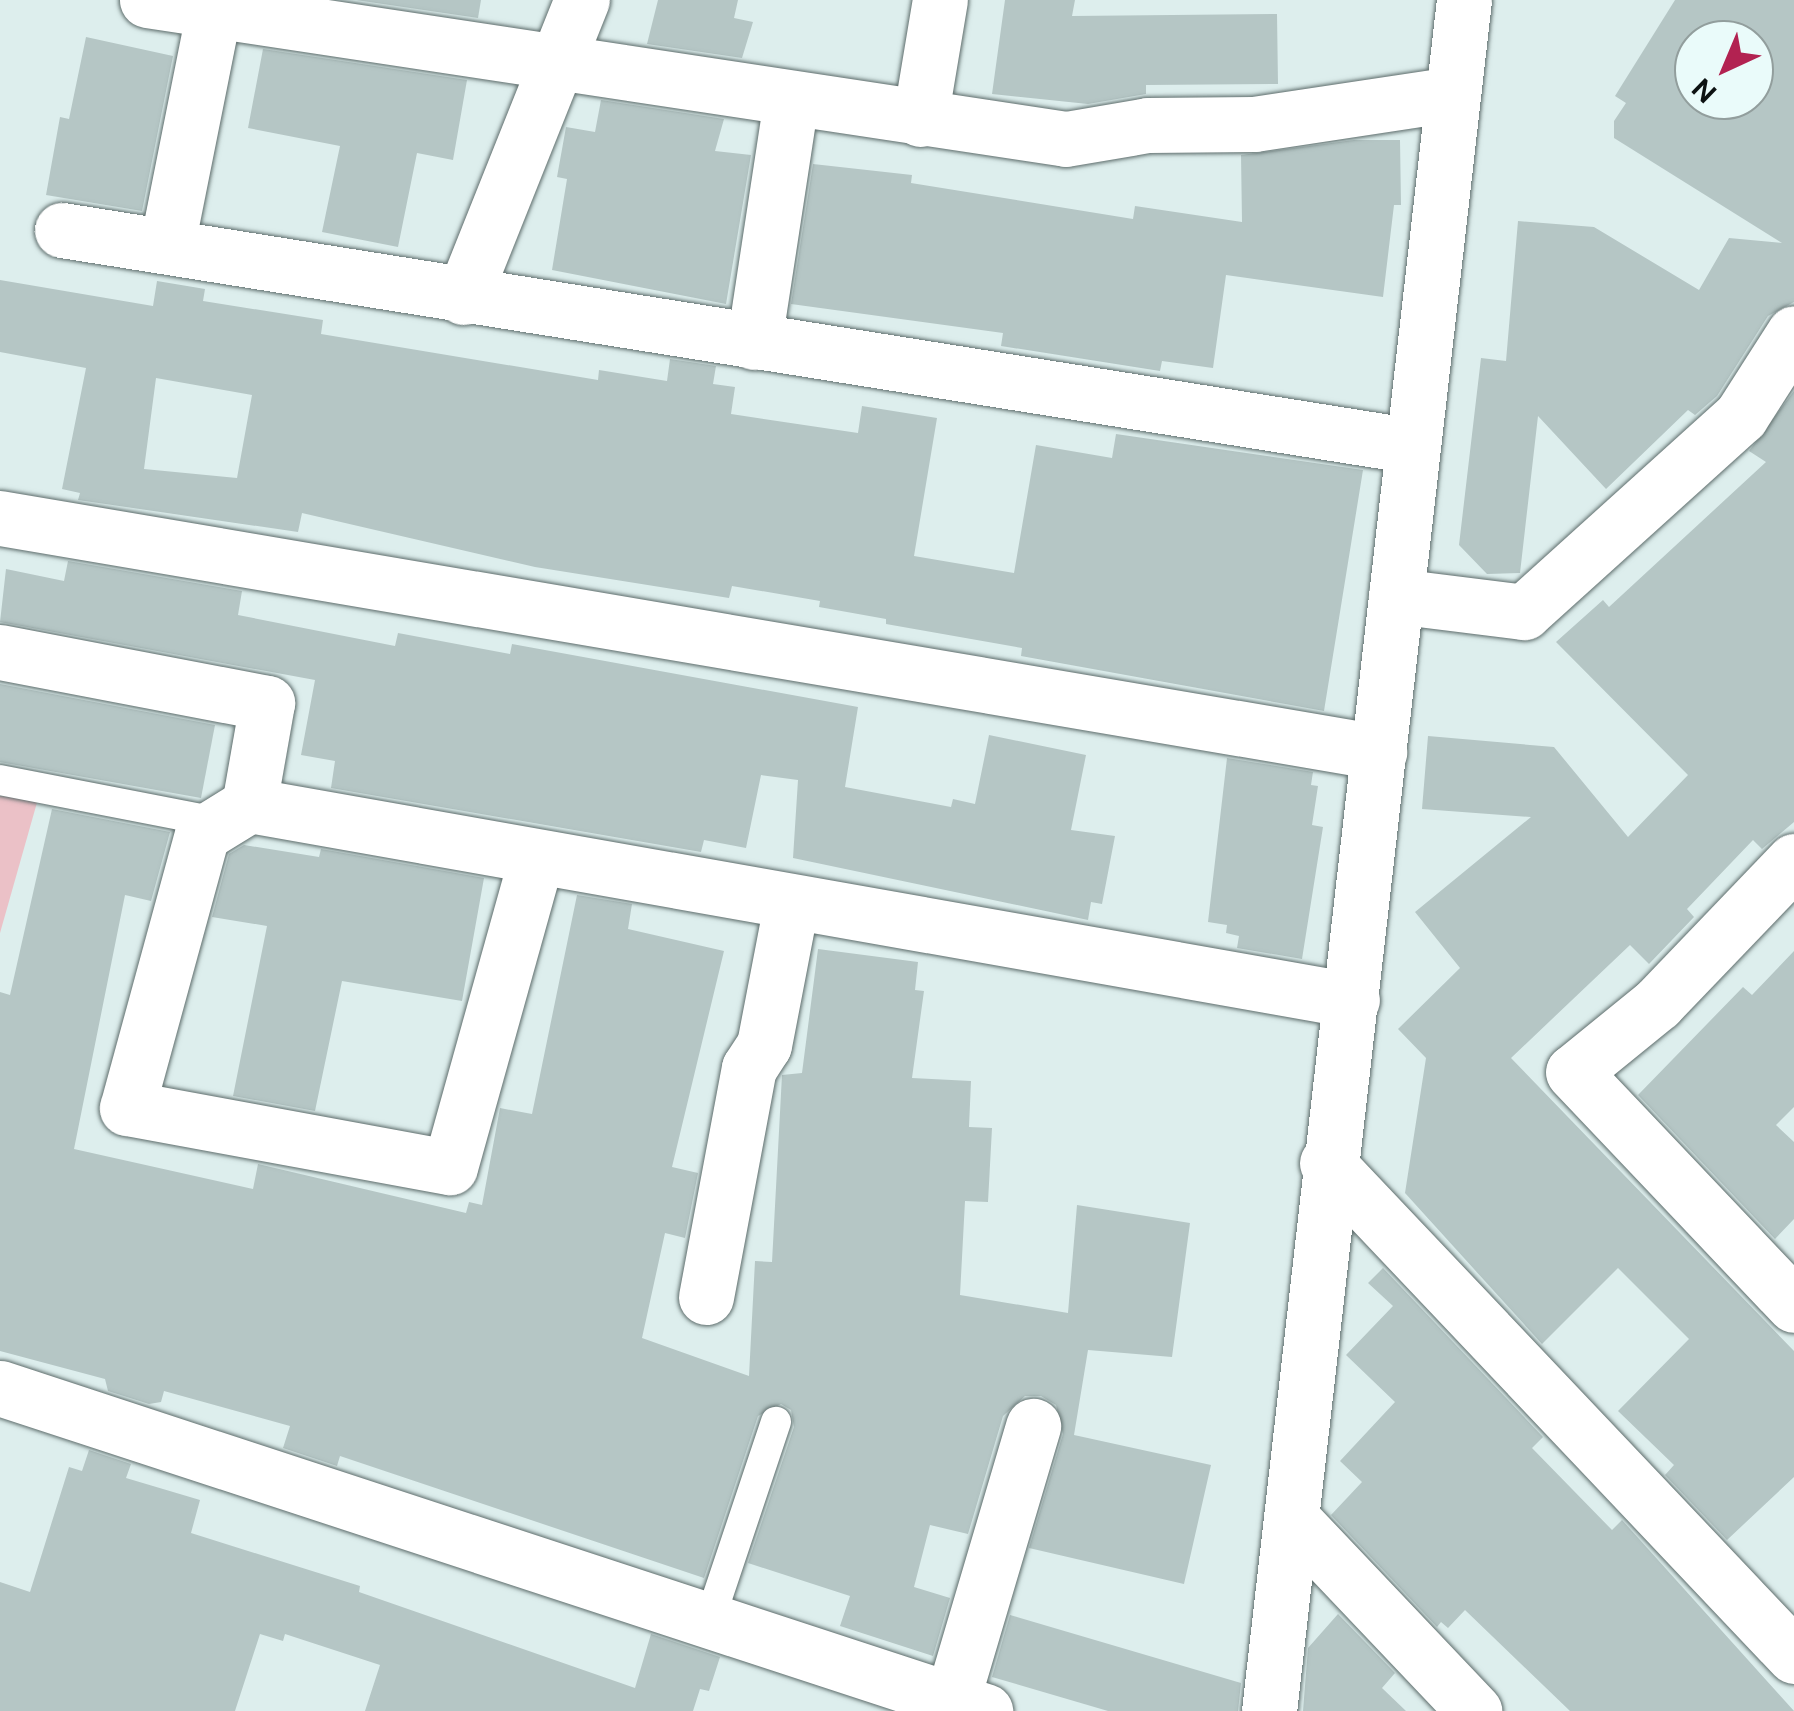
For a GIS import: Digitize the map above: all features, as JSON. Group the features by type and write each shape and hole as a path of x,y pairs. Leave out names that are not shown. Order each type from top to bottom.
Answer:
{"street":[{"path":"147,0 215,6 791,100 1066,139 1148,125 1254,124 1452,94"},
{"path":"463,296 582,0"},
{"path":"920,119 940,0"},
{"path":"1268,1711 1464,0"},
{"path":"167,245 215,6"},
{"path":"754,342 791,100"},
{"path":"62,230 1412,446"},
{"path":"1396,596 1524,612 1741,416 1794,333"},
{"path":"0,518 1379,752"},
{"path":"0,652 267,702 234,813 202,834 127,1108 450,1167 536,858"},
{"path":"234,813 536,858 1352,1000"},
{"path":"1789,877 1658,1002 1573,1072 1794,1305"},
{"path":"706,1298 749,1068 764,1046 791,904"},
{"path":"1328,1163 1794,1656"},
{"path":"0,1388 969,1706 1034,1426"},
{"path":"1292,1519 1474,1711"}],"lane":[{"path":"0,780 234,813"},
{"path":"710,1619 776,1422"}],"shaded area":[{"path":"0,796 38,799 0,933"}],"building":[{"path":"356,0 481,0 478,18"},
{"path":"658,0 738,0 734,18 753,22 742,58 647,44"},
{"path":"1005,0 1075,0 1072,16 1277,14 1278,84 1146,85 1146,94 1088,104 992,94"},
{"path":"1675,0 1794,0 1794,302 1768,316 1717,396 1695,415 1688,410 1606,489 1538,416 1520,573 1487,574 1459,545 1481,358 1506,361 1518,221 1594,227 1699,290 1729,238 1782,243 1614,138 1614,121 1626,103 1615,96"},
{"path":"86,37 173,56 142,211 46,195 60,117 69,119"},
{"path":"263,49 467,80 453,160 417,153 398,247 322,232 340,146 248,128"},
{"path":"601,100 724,119 715,151 751,155 726,304 552,270 567,179 557,177 566,127 595,132"},
{"path":"1354,140 1400,140 1401,205 1394,205 1383,297 1226,275 1213,368 1162,361 1160,371 1001,346 1003,333 791,304 813,164 912,175 911,183 1133,219 1135,206 1242,222 1241,155"},
{"path":"0,280 153,306 157,281 205,289 203,301 323,320 321,334 598,380 599,370 667,381 670,359 716,366 713,384 735,387 731,414 858,433 862,406 937,418 914,556 1014,573 1036,445 1112,458 1116,434 1363,470 1324,711 1021,656 1022,648 886,624 886,619 819,607 820,601 732,586 729,598 535,567 302,513 298,532 78,500 80,493 62,489 86,368 0,352","holes":["156,378 252,395 237,478 144,469"]},
{"path":"1794,391 1794,822 1762,849 1753,840 1687,909 1694,917 1649,964 1630,945 1511,1058 1794,1351 1794,1477 1727,1540 1665,1475 1674,1465 1618,1411 1689,1339 1618,1268 1542,1344 1405,1193 1426,1058 1398,1029 1460,968 1415,912 1531,817 1422,809 1428,736 1554,747 1628,837 1688,775 1556,642 1603,600 1609,607 1766,462 1749,451"},
{"path":"68,561 242,591 238,615 395,646 398,633 510,654 512,644 858,707 845,787 951,807 953,799 975,804 989,735 1086,755 1071,830 1115,836 1102,904 1091,902 1088,920 793,858 798,780 761,775 746,848 704,840 701,852 331,788 335,761 301,755 315,680 0,622 6,569 64,581"},
{"path":"0,684 215,725 201,798 0,762"},
{"path":"1227,758 1313,772 1311,785 1318,786 1312,825 1323,827 1302,959 1237,948 1239,936 1226,933 1227,925 1208,922"},
{"path":"52,809 170,832 151,901 125,895 74,1149 253,1189 258,1164 466,1213 469,1202 482,1205 500,1108 532,1114 577,895 632,904 628,929 724,951 672,1167 698,1173 685,1238 665,1233 642,1338 749,1376 755,1261 772,1262 782,1075 802,1073 818,949 918,962 915,990 924,991 912,1078 971,1081 969,1127 992,1128 988,1202 965,1201 960,1295 1068,1313 1077,1205 1190,1223 1172,1357 1088,1350 1074,1435 1211,1465 1184,1584 1029,1548 1063,1434 1056,1405 1041,1396 1025,1396 1003,1416 968,1534 930,1525 914,1587 950,1598 933,1656 840,1626 850,1596 748,1563 794,1427 791,1410 781,1404 758,1416 704,1578 340,1456 337,1466 283,1448 290,1426 164,1391 161,1402 149,1404 108,1391 105,1379 0,1351 0,992 10,995"},
{"path":"244,845 319,857 321,849 484,878 462,1001 342,981 315,1111 233,1096 267,926 212,917 229,854"},
{"path":"1794,951 1794,1107 1776,1125 1794,1142 1794,1219 1775,1239 1638,1095 1743,987 1752,995"},
{"path":"1383,1268 1543,1437 1532,1448 1612,1530 1622,1520 1794,1711 1570,1711 1465,1610 1448,1628 1441,1622 1437,1627 1331,1515 1362,1482 1340,1461 1395,1402 1346,1355 1393,1306 1368,1283"},
{"path":"89,1450 131,1464 126,1478 200,1500 191,1533 360,1586 359,1592 635,1688 651,1634 720,1657 709,1691 700,1689 693,1711 365,1711 380,1665 285,1634 283,1641 260,1634 235,1711 0,1711 0,1582 30,1592 69,1467 82,1471"},
{"path":"1338,1614 1395,1673 1382,1688 1406,1711 1303,1711 1308,1648"},
{"path":"1010,1615 1241,1683 1238,1711 1108,1711 992,1677"}]}
